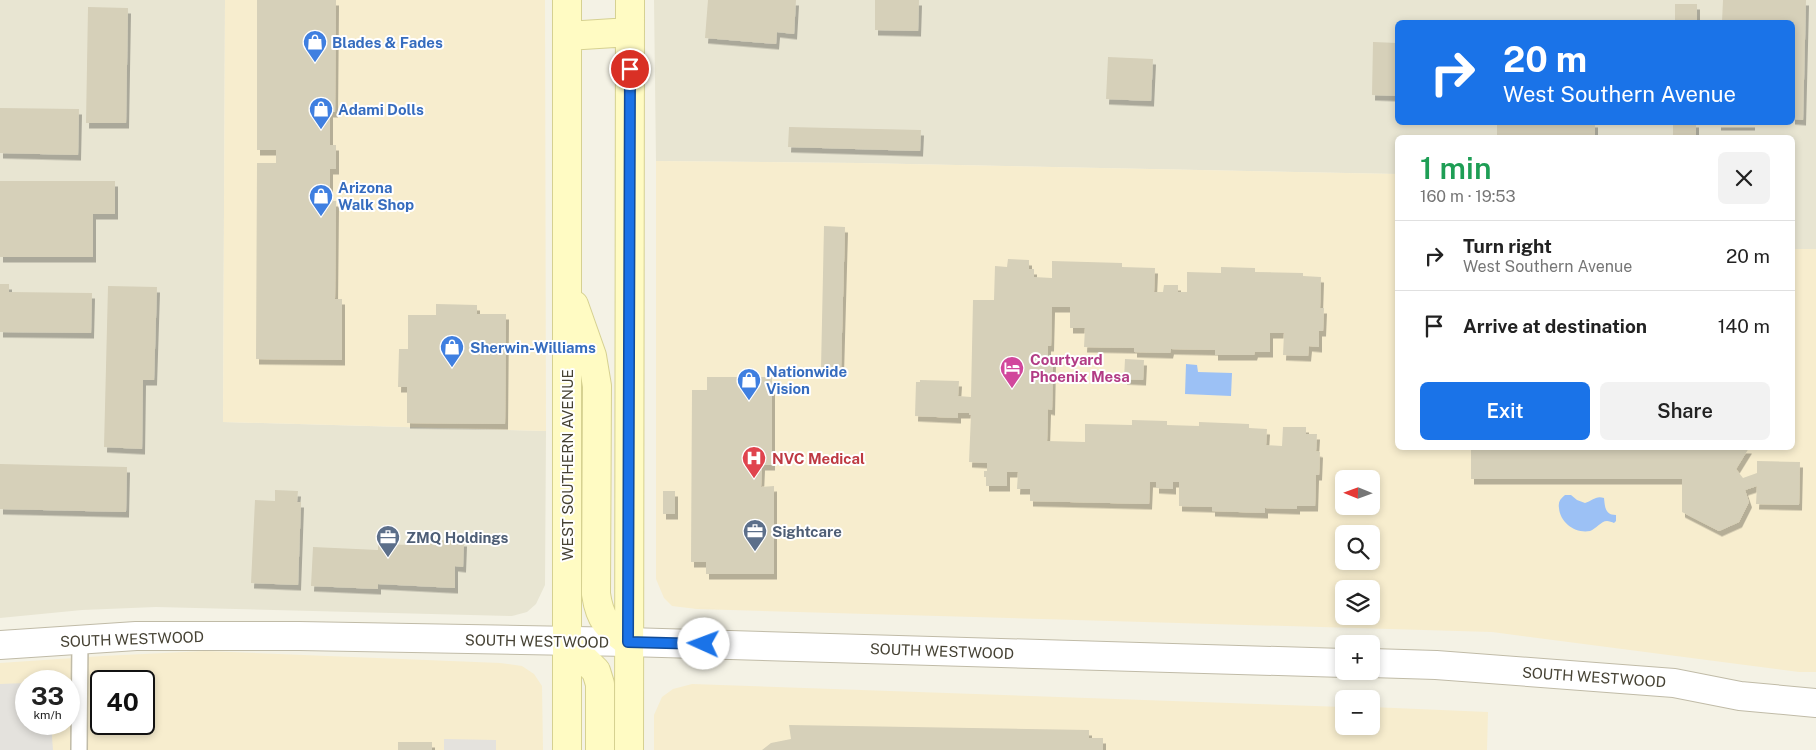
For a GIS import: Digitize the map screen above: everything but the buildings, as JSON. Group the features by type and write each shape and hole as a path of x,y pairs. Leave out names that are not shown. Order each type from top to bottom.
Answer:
{"main road":[{"name":"WEST SOUTHERN AVENUE","path":"567,0 567,750"},
{"path":"628,750 630,0"},
{"path":"567,36 630,32"},
{"path":"567,285 592,356 597,386 596,594 598,610 609,627 628,642"},
{"path":"567,642 596,671 600,684 600,750"}],"street":[{"name":"SOUTH WESTWOOD","path":"0,644 136,636 299,636 628,642 1335,663"},
{"name":"SOUTH WESTWOOD","path":"1380,663 1436,665 1674,683 1740,696 1816,703"}],"lane":[{"path":"79,750 80,640"}],"shaded area":[{"path":"0,0 225,0 223,422 546,431 545,585 536,604 527,612 512,616 156,607 82,610 0,618"},
{"path":"225,0 545,0 546,431 223,422"},
{"path":"654,0 1816,0 1816,249 1795,249 1795,135 1395,135 1395,174 858,163 656,161"},
{"path":"656,161 858,163 1395,174 1395,450 1795,450 1795,249 1816,249 1816,672 1799,672 1492,632 697,609 672,606 664,598 656,579"},
{"path":"205,651 500,663 522,666 534,674 542,686 543,750 0,750 0,663"},
{"path":"15,683 15,735 52,735 53,750 0,750 0,684"},
{"path":"692,684 1335,707 1335,735 1380,735 1380,707 1488,712 1487,750 654,750 654,715 662,697 673,689"},
{"path":"444,739 496,740 496,750 444,750"}],"water":[{"path":"1186,364 1197,365 1198,372 1232,373 1231,396 1185,394"},
{"path":"1565,495 1571,495 1585,503 1596,498 1604,498 1606,510 1612,515 1616,515 1616,521 1614,523 1605,521 1590,531 1574,529 1566,523 1560,513 1559,502"}],"place":[{"name":"Blades & Fades","path":"315,63"},
{"name":"Adami Dolls","path":"321,130"},
{"name":"Arizona Walk Shop","path":"321,217"},
{"name":"Sherwin-Williams","path":"452,368"},
{"name":"Courtyard Phoenix Mesa","path":"1012,389"},
{"name":"Nationwide Vision","path":"749,401"},
{"name":"NVC Medical","path":"754,479"},
{"name":"Sightcare","path":"755,552"},
{"name":"ZMQ Holdings","path":"388,558"}],"route":[{"path":"630,69 628,642 704,644"}]}
